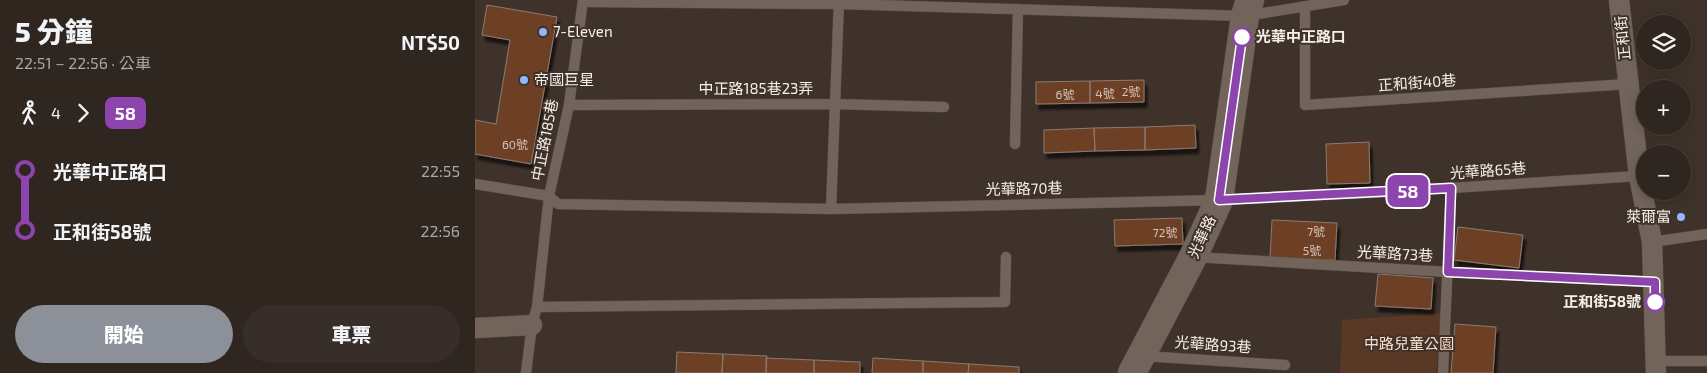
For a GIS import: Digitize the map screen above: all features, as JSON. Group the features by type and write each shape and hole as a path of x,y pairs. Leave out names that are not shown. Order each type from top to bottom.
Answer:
{"street":[{"name":"正和街","path":"1619,0 1636,148"},
{"name":"光華路","path":"1136,364 1193,257 1219,200 1247,8"},
{"name":"正和街","path":"1644,200 1652,242 1655,282 1656,367"},
{"path":"475,328 534,316"}],"lane":[{"name":"中正路185巷","path":"526,373 549,196 569,104 583,0"},
{"path":"588,0 590,2 839,2 1017,9 1305,7 1344,0"},
{"path":"831,209 839,2"},
{"name":"正和街40巷","path":"1305,7 1305,105 1629,84"},
{"path":"1015,144 1017,9"},
{"name":"中正路185巷23弄","path":"569,104 835,104 944,107"},
{"name":"光華路65巷","path":"1219,200 1636,176"},
{"name":"中正路185巷","path":"475,184 549,196"},
{"path":"1443,373 1451,188"},
{"name":"光華路70巷","path":"549,196 558,204 831,209 1219,200"},
{"path":"1652,242 1707,234"},
{"path":"534,316 1005,302 1005,257"},
{"name":"光華路73巷","path":"1193,257 1655,282"},
{"path":"1656,367 1707,361"},
{"name":"光華路93巷","path":"1136,364 1285,365"}],"green space":[{"name":"中路兒童公園","path":"1441,313 1436,373 1340,373 1342,320"}],"building":[{"name":"帝國巨星","path":"487,5 557,17 531,164 475,154 475,120 496,124 510,40 482,35"},
{"path":"1144,80 1144,102 1090,103 1090,81"},
{"path":"1090,81 1090,103 1036,104 1036,82"},
{"path":"1195,125 1196,148 1145,150 1145,127"},
{"path":"1145,127 1145,150 1095,151 1094,128"},
{"path":"1094,128 1095,151 1044,153 1044,130"},
{"path":"1369,142 1370,183 1327,184 1326,144"},
{"path":"1182,218 1183,244 1115,246 1114,220"},
{"path":"1272,220 1337,223 1335,260 1270,258"},
{"path":"1458,227 1523,235 1519,268 1454,260"},
{"path":"1378,274 1433,278 1431,309 1375,306"},
{"path":"1455,324 1496,327 1493,373 1451,373"},
{"path":"677,352 723,354 722,373 676,373"},
{"path":"723,354 767,356 766,373 722,373"},
{"path":"766,358 814,360 814,373 766,373"},
{"path":"873,358 923,361 923,373 872,373"},
{"path":"814,360 860,362 860,373 814,373"},
{"path":"923,361 969,364 968,373 923,373"},
{"path":"969,364 1019,367 1019,373 968,373"}],"bus line":[{"name":"58","path":"1242,37 1219,200 1451,188 1448,272 1655,282 1655,302"}],"place":[{"name":"7-Eleven","path":"543,32"},
{"name":"光華中正路口","path":"1242,37"},
{"name":"帝國巨星","path":"524,80"},
{"name":"萊爾富","path":"1681,217"},
{"name":"正和街58號","path":"1655,302"}]}
